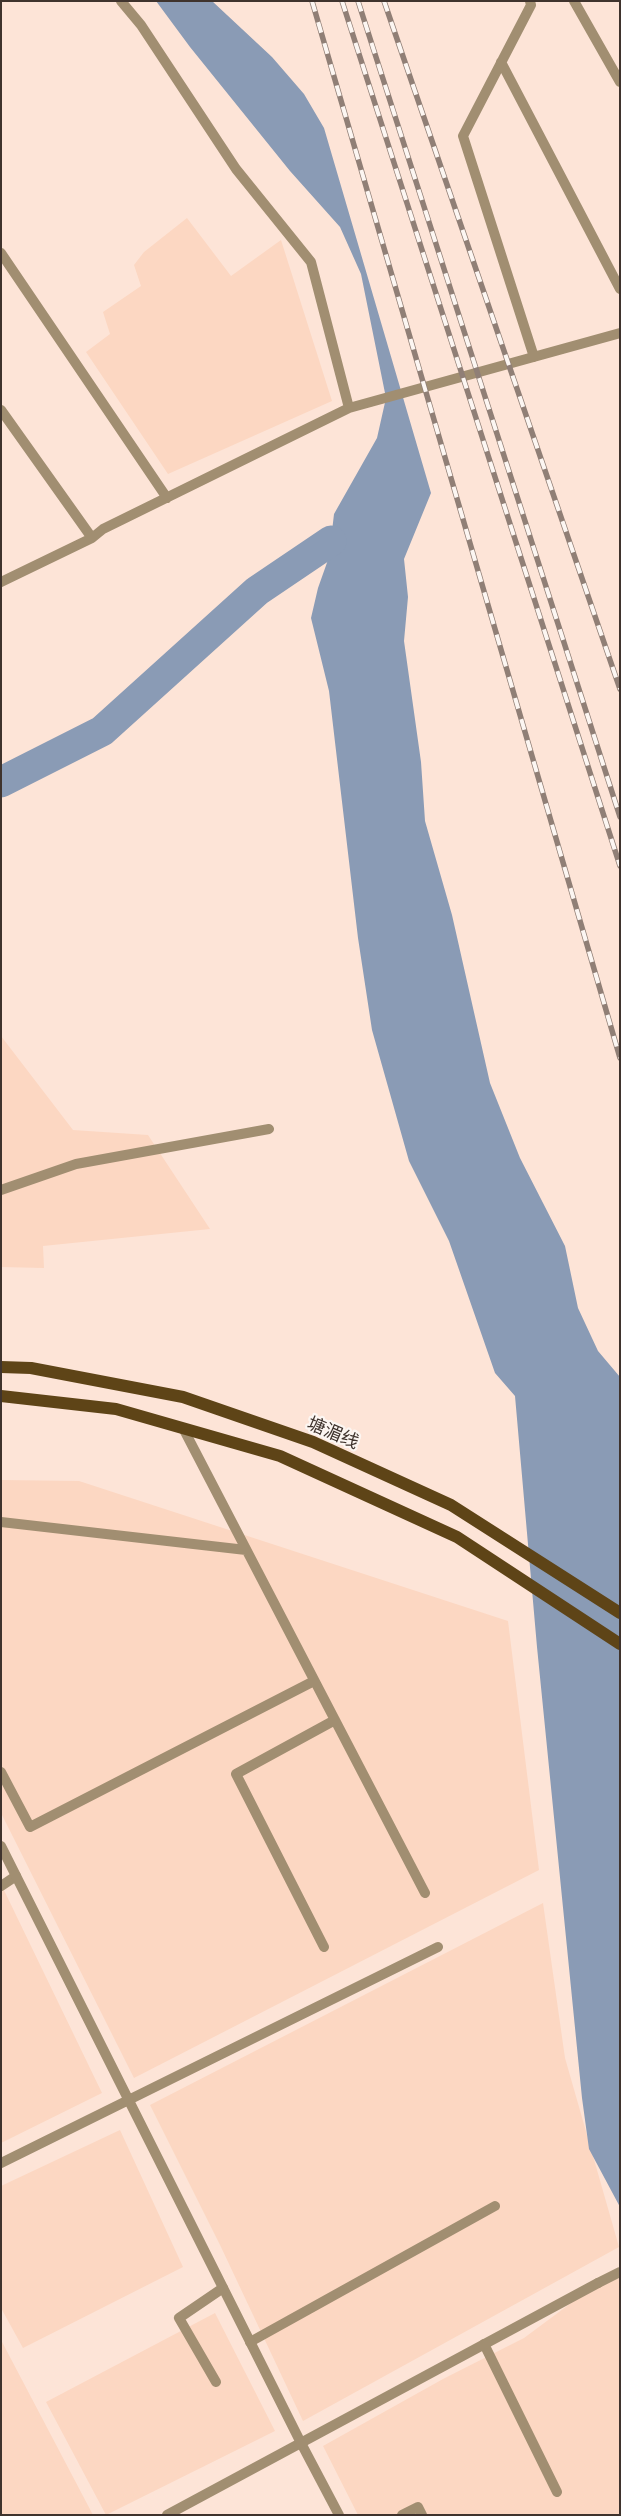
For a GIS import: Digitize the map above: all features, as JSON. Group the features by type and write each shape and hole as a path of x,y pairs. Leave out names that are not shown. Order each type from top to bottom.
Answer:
{"main road":[{"name":"塘湄线","path":"1,1367 31,1368 183,1397 313,1442 451,1505 620,1613"},
{"path":"1,1396 116,1409 280,1456 457,1537 620,1644"}],"street":[{"path":"121,1 140,25 236,169 311,262 349,408"},
{"path":"574,1 620,82"},
{"path":"533,2 463,136 534,357"},
{"path":"501,62 620,289"},
{"path":"1,253 166,498"},
{"path":"1,582 92,538 103,529 349,408 620,333"},
{"path":"1,410 92,538"},
{"path":"1,1190 76,1164 269,1129"},
{"path":"183,1428 425,1893"},
{"path":"1,1522 246,1550"},
{"path":"1,1772 30,1827 314,1681"},
{"path":"324,1947 236,1774 335,1720"},
{"path":"1,1846 300,2443 339,2515"},
{"path":"1,1886 16,1876"},
{"path":"1,2163 438,1947"},
{"path":"250,2342 495,2206"},
{"path":"167,2515 620,2272"},
{"path":"216,2382 179,2318 223,2288"},
{"path":"484,2344 557,2492"},
{"path":"402,2515 418,2507 422,2515"}],"shaded area":[{"path":"187,218 231,276 281,240 332,401 168,474 86,352 110,334 103,312 141,286 134,265 144,252"},
{"path":"1,1036 73,1130 148,1135 210,1229 43,1246 44,1268 1,1267"},
{"path":"1,1480 79,1481 508,1621 539,1870 134,2078 1,1813"},
{"path":"1,1884 102,2093 1,2143"},
{"path":"543,1903 565,2058 619,2247 303,2421 221,2247 150,2105"},
{"path":"120,2130 183,2267 23,2348 1,2308 1,2186"},
{"path":"620,2278 620,2515 358,2515 323,2446 443,2379 524,2338 598,2283"},
{"path":"215,2313 275,2431 106,2515 46,2402"},
{"path":"1,2340 93,2515 1,2515"}],"water":[{"path":"156,1 212,1 272,57 304,94 324,128 431,493 404,559 408,597 404,641 421,762 425,821 452,915 490,1083 520,1158 565,1246 578,1308 598,1351 620,1377 620,2207 589,2149 582,2098 537,1647 515,1396 495,1373 449,1241 409,1161 372,1030 358,938 329,691 311,618 318,588 329,557 334,514 377,438 386,398 361,274 340,227 290,171 190,47"}],"waterway":[{"path":"1,782 102,731 257,591 331,541"}],"railway":[{"path":"312,1 620,1058"},
{"path":"342,1 620,866"},
{"path":"358,1 620,817"},
{"path":"384,1 620,689"}]}
